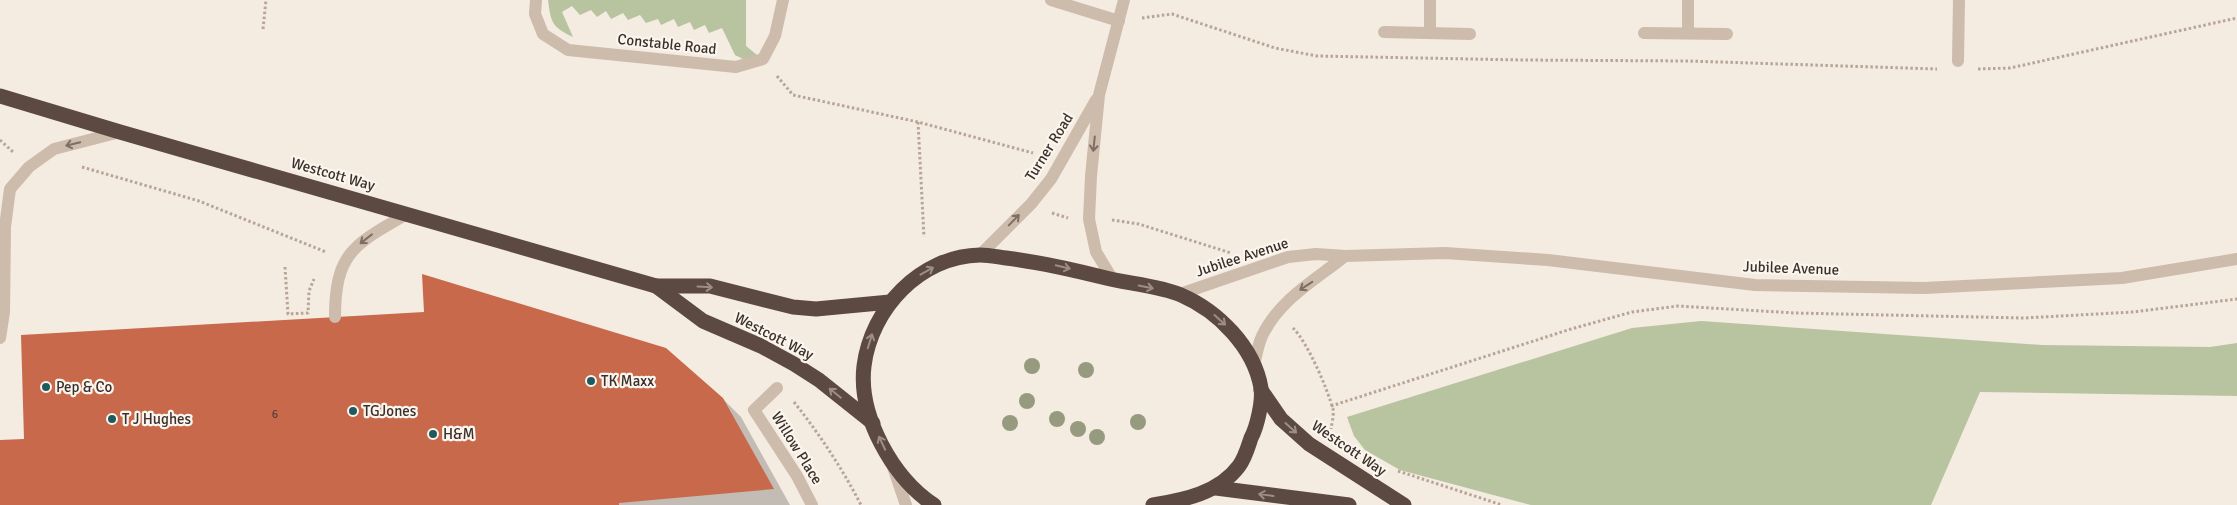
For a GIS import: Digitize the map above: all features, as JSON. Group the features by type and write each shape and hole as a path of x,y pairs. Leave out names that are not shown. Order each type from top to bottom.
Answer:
{"highway":[{"name":"Westcott Way","path":"0,96 656,286 710,286 793,307 816,308 890,302"},
{"path":"934,505 920,496 892,464 873,423 863,380 866,355 874,330 890,302 911,282 930,269 953,260 980,255 1042,262 1112,280 1180,294 1209,311 1233,332 1254,366 1262,390 1256,428 1240,465 1216,488 1181,500 1153,505"},
{"name":"Westcott Way","path":"656,286 703,321 760,346 794,364 819,380 873,423"},
{"name":"Westcott Way","path":"1262,390 1281,419 1309,444 1404,505"},
{"path":"1216,488 1349,505"}],"street":[{"name":"Constable Road","path":"536,0 535,14 543,34 568,50 736,67 763,59"},
{"path":"763,59 775,36 783,0"},
{"path":"1051,0 1119,20"},
{"name":"Turner Road","path":"1112,280 1096,252 1089,219 1099,95 1124,0"},
{"path":"1430,0 1430,33"},
{"path":"1688,0 1688,34"},
{"path":"1958,61 1959,0"},
{"path":"1384,32 1470,34"},
{"path":"1644,33 1727,34"},
{"name":"Turner Road","path":"980,255 1031,204 1051,179 1099,95"},
{"path":"0,338 4,312 5,185 54,149 120,132"},
{"path":"335,317 335,290 344,261 364,238 408,214"},
{"name":"Jubilee Avenue","path":"1180,294 1288,257 1316,254 1344,256 1445,252 1548,260 1755,285 1924,288 2122,278 2237,259"},
{"path":"1254,366 1262,337 1278,311 1298,290 1321,276 1344,256"},
{"name":"Willow Place","path":"777,388 754,410 797,476 812,505"},
{"path":"892,464 906,505"}],"path":[{"path":"263,29 266,0"},
{"path":"763,59 793,94 918,122 1033,154"},
{"path":"918,122 924,237"},
{"path":"0,140 20,158"},
{"path":"75,165 199,201 331,254"},
{"path":"1047,212 1068,218"},
{"path":"1111,220 1139,224 1234,254"},
{"path":"285,267 288,314 308,313"},
{"path":"1331,406 1571,329 1632,312 1678,306 1795,313 2024,318 2133,312 2237,299"},
{"path":"1291,326 1300,335 1311,356 1333,411 1329,437"},
{"path":"789,396 821,436 861,505"},
{"path":"1396,470 1502,505"}],"green space":[{"path":"548,0 746,0 746,46 757,55 745,60 735,55 722,28 709,33 705,25 694,30 690,22 678,27 674,19 661,25 658,19 646,23 640,15 628,20 623,13 611,19 606,11 597,17 591,10 580,15 572,6 562,12 573,37 554,23 550,14"},
{"path":"1701,321 2042,345 2210,347 2237,343 2237,396 1980,392 1931,505 1531,505 1400,470 1365,450 1354,436 1347,417 1632,328"}],"building":[{"path":"422,274 666,348 723,398 774,489 619,503 619,505 0,505 0,440 24,439 21,335 424,312"}],"place":[{"name":"TK Maxx","path":"591,381"},
{"name":"Pep & Co","path":"46,387"},
{"name":"TGJones","path":"353,411"},
{"name":"T J Hughes","path":"112,419"},
{"name":"H&M","path":"433,434"}]}
